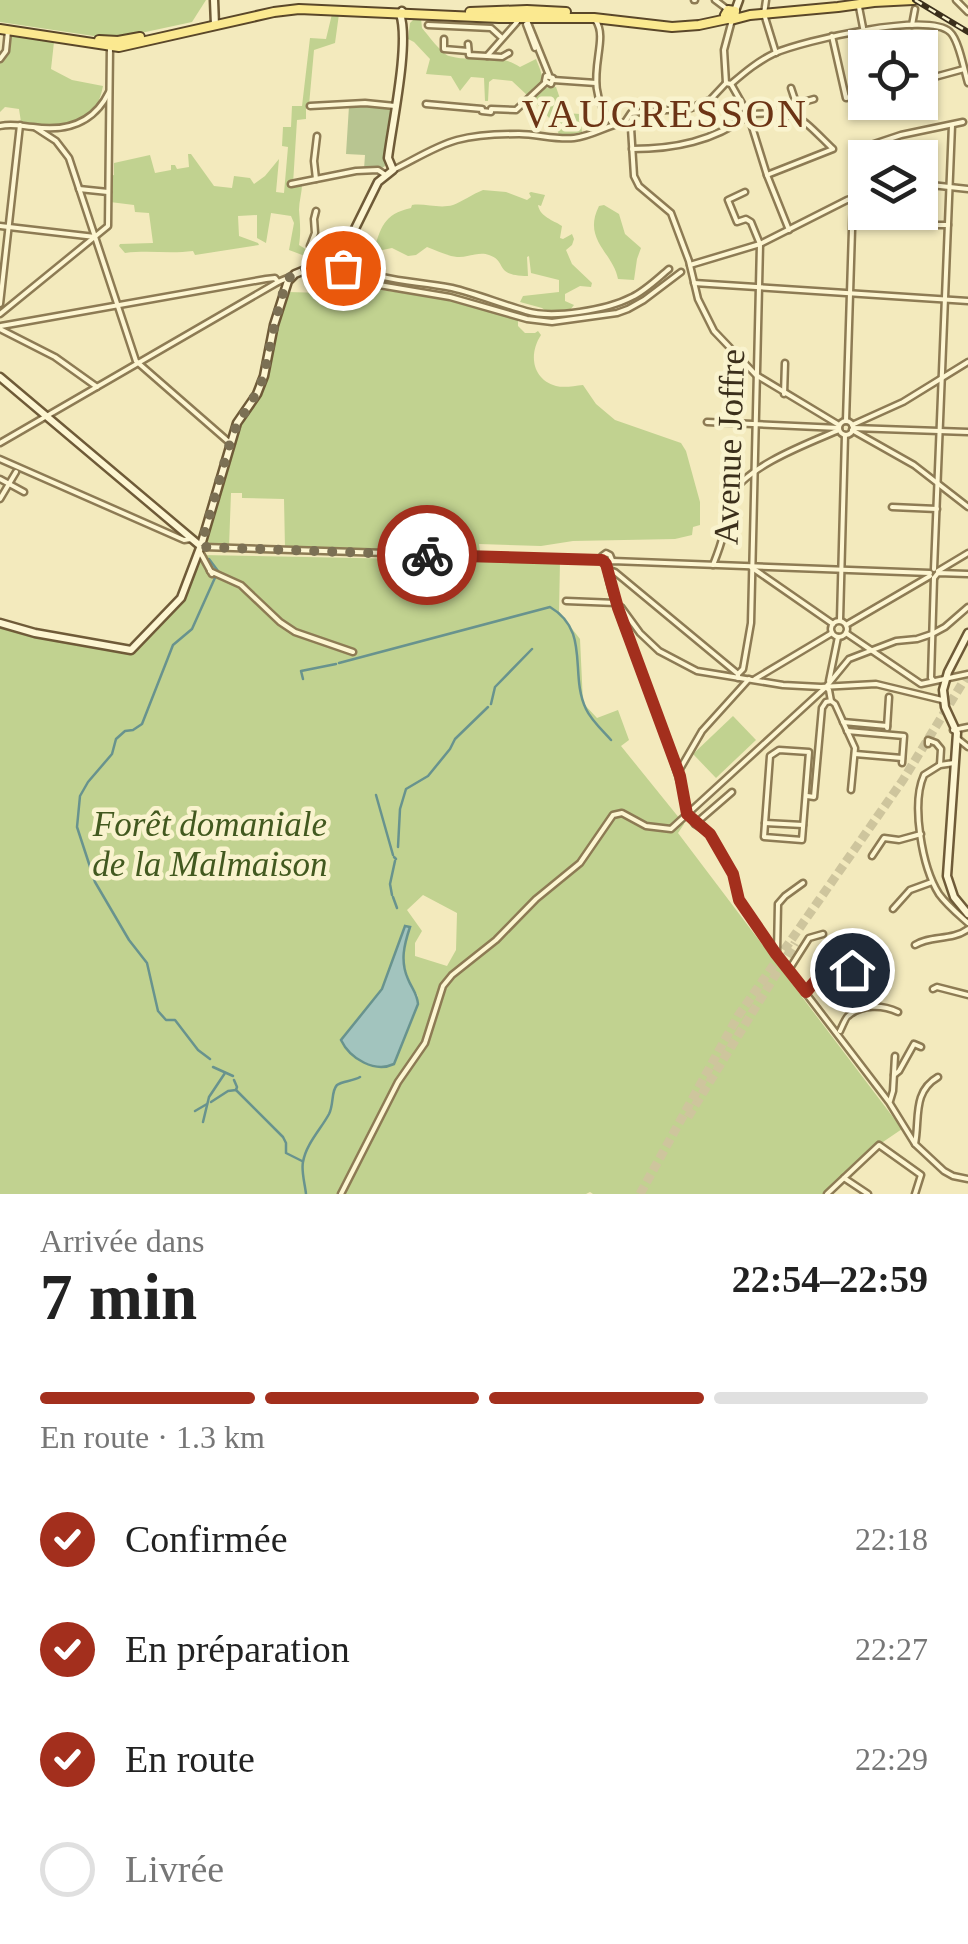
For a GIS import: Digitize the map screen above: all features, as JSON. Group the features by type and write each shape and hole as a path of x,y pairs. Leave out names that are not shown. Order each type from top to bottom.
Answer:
{"main road":[{"path":"4,29 126,46 218,15 314,5 405,14 516,20 589,17 685,26 733,12 750,15 896,1 914,5"},
{"path":"218,15 293,10 383,14 476,12 531,18 552,11 589,17"}],"street":[{"path":"715,0 733,12 724,50 728,84 748,115 789,230"},
{"path":"766,0 764,14 776,52"},
{"path":"957,1 968,1"},
{"path":"957,1 968,12"},
{"path":"859,5 863,30 912,25 950,31 968,83"},
{"path":"912,25 914,5"},
{"path":"393,170 388,158 405,14"},
{"path":"589,17 600,28 596,82 600,104 619,123 631,126 634,176 639,186 671,213 698,299 714,331 756,375 846,434"},
{"path":"531,18 548,79"},
{"path":"487,56 516,20"},
{"path":"428,26 491,28 503,37"},
{"path":"0,59 6,51 4,29"},
{"path":"0,443 278,282 342,256 378,182 393,170 459,140 519,134 573,138 610,128 630,114 691,108 710,100 757,62 776,52 848,33"},
{"path":"832,36 848,98"},
{"path":"444,39 444,50 468,51"},
{"path":"0,314 108,226 110,44"},
{"path":"468,44 472,56 502,57 510,53"},
{"path":"938,78 966,72"},
{"path":"426,104 490,112 516,110 548,79 596,82"},
{"path":"791,88 798,117"},
{"path":"796,104 814,98"},
{"path":"0,126 76,125 107,102"},
{"path":"310,106 395,106"},
{"path":"632,148 692,144 733,128 748,115 779,112 798,117 811,126 832,149 767,174"},
{"path":"886,140 963,122"},
{"path":"0,304 20,125"},
{"path":"952,126 932,634 942,700 955,733 968,747"},
{"path":"36,128 56,140 65,152 138,363 230,444"},
{"path":"316,136 316,179"},
{"path":"291,184 358,171 378,170 384,175"},
{"path":"938,187 968,189"},
{"path":"79,189 108,192"},
{"path":"745,192 728,200 737,222 751,222 760,244"},
{"path":"690,265 760,244 848,200"},
{"path":"316,210 310,246 314,254 334,266 379,285 450,297 527,320 552,322 617,313 644,300 681,272"},
{"path":"938,225 948,226"},
{"path":"0,226 95,237"},
{"path":"852,230 846,420 852,428 938,482 968,508"},
{"name":"Avenue Joffre","path":"738,676 743,669 750,624 760,244"},
{"path":"342,256 347,264 374,276 452,288 543,313 615,304 639,293 669,270"},
{"path":"340,268 347,264"},
{"path":"0,622 35,633 131,650 181,598 230,444 260,385 290,277"},
{"path":"0,327 270,278 278,282"},
{"path":"694,283 968,301"},
{"path":"0,327 56,357 97,388"},
{"path":"840,620 846,434 968,362"},
{"path":"784,394 785,363"},
{"path":"0,377 199,545 211,572 241,586 295,632 353,652"},
{"path":"713,565 732,493 742,482 839,428 846,420"},
{"path":"707,422 839,428"},
{"path":"852,428 968,432"},
{"path":"0,459 199,545 607,564 968,574"},
{"path":"0,499 16,472"},
{"path":"0,478 24,492"},
{"path":"892,507 937,509"},
{"path":"846,624 968,553"},
{"path":"607,564 622,622 678,770 688,814 710,834 733,874 739,900 776,954 890,1102 915,1144 934,1163 958,1178 968,1178"},
{"path":"607,564 738,676"},
{"path":"751,566 832,624 835,635 824,694 833,702 855,748 852,790"},
{"path":"762,567 763,575"},
{"path":"566,601 618,605 651,644 697,670 771,684 876,684 942,700"},
{"path":"829,680 849,659 868,649 932,634 968,606"},
{"path":"622,622 631,619"},
{"path":"832,624 840,620"},
{"path":"840,620 846,624"},
{"path":"846,624 846,633"},
{"path":"678,770 684,766 702,731 752,679 835,635 846,633 921,684 968,674"},
{"path":"940,680 966,633"},
{"path":"341,1194 398,1082 425,1043 438,998 452,974 496,940 536,899 580,863 612,815 622,813 646,826 671,829 826,687"},
{"path":"886,734 889,698"},
{"path":"806,796 814,797 821,715 833,702"},
{"path":"843,722 887,726"},
{"path":"955,733 968,728"},
{"path":"848,731 904,736 902,761 855,754"},
{"path":"955,733 948,864 958,896 968,911"},
{"path":"928,744 932,740 940,749 940,764"},
{"path":"810,752 802,840 764,836 773,752 810,752 818,748"},
{"path":"916,946 920,941 957,936 968,926 932,882 921,834 921,779 954,758"},
{"path":"695,824 732,792"},
{"path":"765,822 803,826"},
{"path":"872,856 884,838 898,840 921,834"},
{"path":"893,909 910,890 932,882"},
{"path":"776,954 778,904 802,884"},
{"path":"788,970 809,938 822,934"},
{"path":"806,992 817,979 853,968"},
{"path":"933,989 968,995"},
{"path":"839,1033 847,1017 855,1012 879,1006 898,1012"},
{"path":"894,1075 914,1044 921,1047"},
{"path":"890,1102 895,1056"},
{"path":"915,1144 919,1096 938,1077"},
{"path":"831,1192 879,1145 921,1175 915,1194"},
{"path":"844,1178 868,1194"}],"green space":[{"path":"0,0 206,0 192,22 107,38 0,22"},
{"path":"332,14 339,14 335,43 314,50 306,119 297,120 293,184 302,184 299,245 312,253 317,262 301,268 305,256 289,250 294,223 291,216 271,213 266,243 257,238 257,215 238,216 239,236 259,245 195,255 193,251 125,253 120,244 153,243 149,213 135,212 134,205 110,202 114,163 150,155 155,173 171,170 171,165 177,169 189,167 191,154 214,186 232,188 234,176 250,178 254,184 279,159 276,192 284,193 288,147 282,146 283,127 291,127 292,106 302,106 310,38 326,39"},
{"path":"421,18 422,28 449,56 503,60 520,67 536,59 541,83 528,96 512,81 493,79 485,101 484,78 471,77 460,91 451,76 426,74 430,59 408,39 410,23"},
{"path":"11,36 54,42 51,69 72,80 103,86 93,111 76,122 54,125 21,122 19,109 5,107 0,112 0,61 7,54"},
{"path":"556,87 565,113 580,114 582,132 571,137 559,135 532,98 543,88"},
{"path":"349,106 392,109 382,168 364,169 365,155 346,154"},
{"path":"483,190 506,192 527,200 531,192 545,195 539,209 562,226 560,238 572,234 572,245 566,250 572,264 592,283 591,287 580,286 565,294 565,301 574,305 570,310 546,311 520,302 523,296 559,292 559,280 531,273 529,256 528,276 510,274 495,258 485,254 457,257 427,247 408,256 392,248 373,252 381,229 394,214 412,205 453,205"},
{"path":"599,206 619,214 625,234 641,248 634,280 618,279 596,237 595,218"},
{"path":"326,265 381,290 446,299 518,319 518,326 525,333 538,331 541,335 534,357 541,378 562,387 583,385 596,404 615,420 681,443 700,502 700,525 693,527 692,535 675,539 573,541 541,546 479,544 480,552 285,548 284,499 242,498 242,493 231,493 229,547 210,546 209,527 238,427 260,392 287,292 327,293 328,273 320,269"},
{"name":"Forêt domaniale de la Malmaison","path":"202,555 560,562 559,612 580,639 583,703 597,718 618,710 629,740 621,746 684,824 678,833 902,1129 825,1194 0,1194 0,626 126,650 181,598","holes":["423,895 457,913 456,950 447,966 415,956 415,943 422,931 407,910","404,927 409,928 404,963 418,996 374,1066 350,1053 341,1040 382,989"]},
{"path":"733,716 756,740 716,778 693,754"}],"water":[{"path":"405,926 410,927 404,966 418,1004 394,1064 379,1067 350,1053 341,1040 382,989"}],"waterway":[{"path":"209,559 218,571 192,629 173,645 142,724 116,739 112,754 88,782 80,796 77,827 95,882 147,963 158,1011 166,1020 175,1020 210,1059"},
{"path":"339,663 550,607 571,628 581,696 594,721 611,740"},
{"path":"491,704 495,687 532,649"},
{"path":"303,679 301,671 336,664"},
{"path":"398,847 400,809 406,789 428,776 455,739 488,707"},
{"path":"376,795 393,855"},
{"path":"392,895 395,861"},
{"path":"393,897 397,908"},
{"path":"213,1067 233,1076"},
{"path":"203,1122 209,1097 225,1073"},
{"path":"306,1194 302,1169 305,1155 329,1114 335,1088 360,1077"},
{"path":"234,1080 236,1090 283,1137 286,1153 302,1161"},
{"path":"211,1102 236,1090"},
{"path":"195,1111 207,1104"}],"tunnel":[{"path":"640,1194 738,1016 903,780 968,674"},
{"path":"688,1117 795,943"}],"railway":[{"path":"915,0 968,32"}],"way so far":[{"path":"343,268 347,262 342,256 294,274 288,280 264,376 232,436 202,542 204,547 427,555"}],"district":[{"name":"VAUCRESSON","path":"665,113"}],"route":[{"path":"427,555 602,560 680,776 687,814 710,834 733,874 739,900 806,992 817,979 852,970"}]}
